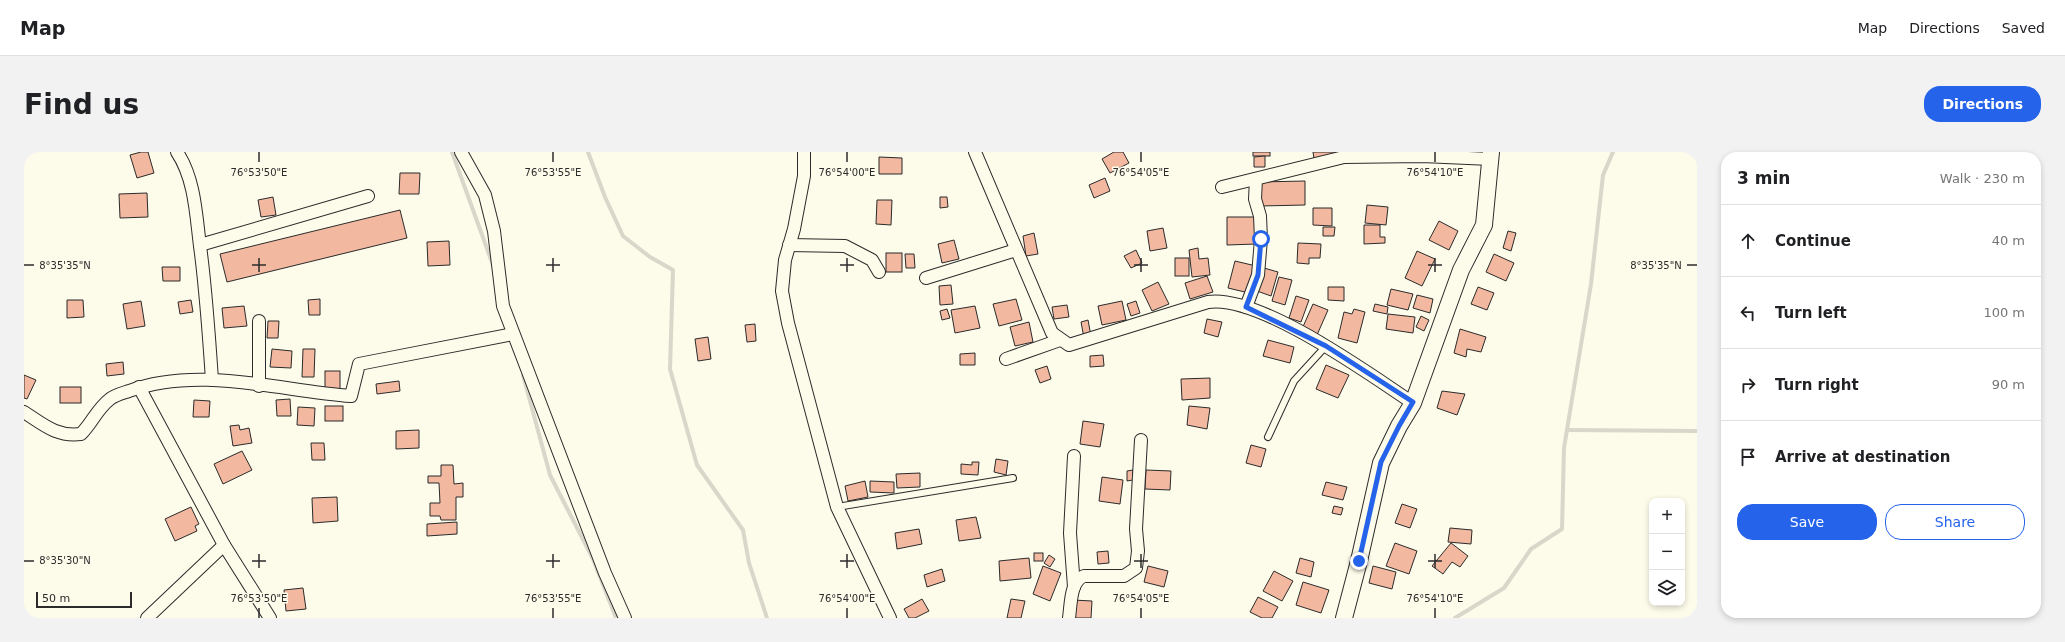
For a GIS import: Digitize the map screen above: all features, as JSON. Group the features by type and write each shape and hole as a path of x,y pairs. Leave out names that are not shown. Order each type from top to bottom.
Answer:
{"main road":[{"path":"1344,618 1359,561 1381,462 1413,402 1461,270 1484,225 1491,156"}],"street":[{"path":"177,152 186,170 197,208 200,245 205,277 212,380"},
{"path":"461,152 485,195 494,232 503,306 624,618"},
{"path":"804,152 804,176 785,260 782,291 788,323 837,507 890,618"},
{"path":"975,152 1052,333 1060,340 1069,345 1082,342 1208,302 1219,301 1246,307 1326,346 1413,402"},
{"path":"1222,187 1344,157 1491,156"},
{"path":"1246,307 1258,275 1261,239 1260,216 1255,199 1256,179"},
{"path":"200,245 368,196"},
{"path":"789,245 845,246 872,260 879,272"},
{"path":"926,278 1016,250"},
{"path":"259,321 259,386"},
{"path":"24,412 57,433 70,436 81,434 89,426 100,407 111,398 139,387 175,380 212,380 351,396 359,364 513,334"},
{"path":"1006,359 1060,340"},
{"path":"139,387 224,545 270,618"},
{"path":"1069,618 1076,580 1084,576 1124,576 1136,568 1141,440"},
{"path":"1074,456 1070,533 1074,587"},
{"path":"148,618 224,545"}],"lane":[{"path":"1268,437 1294,381 1326,346"},
{"path":"837,507 1013,478"}],"building":[{"path":"148,152 154,173 137,178 130,155"},
{"path":"1114,152 1123,152 1129,163 1110,173 1102,159"},
{"path":"1253,152 1270,152 1270,156 1253,156"},
{"path":"1313,152 1338,152 1339,156 1314,159"},
{"path":"1265,156 1265,167 1254,167 1254,157"},
{"path":"879,157 902,158 902,174 879,174"},
{"path":"400,173 420,173 419,194 399,194"},
{"path":"1105,178 1110,191 1094,198 1089,185"},
{"path":"1305,181 1305,205 1260,206 1259,182"},
{"path":"147,193 148,217 120,218 119,194"},
{"path":"273,197 276,215 261,217 258,200"},
{"path":"940,197 947,197 948,207 940,208"},
{"path":"877,200 892,200 891,225 876,224"},
{"path":"1367,205 1388,207 1386,225 1365,223"},
{"path":"1313,208 1332,208 1332,226 1313,225"},
{"path":"400,210 407,238 227,282 220,254"},
{"path":"1227,217 1257,217 1257,244 1227,245"},
{"path":"1439,221 1458,231 1449,250 1429,240"},
{"path":"1364,225 1380,225 1380,237 1385,237 1385,243 1364,244"},
{"path":"1323,227 1335,227 1334,236 1323,236"},
{"path":"1163,228 1167,248 1150,251 1147,231"},
{"path":"1508,231 1516,233 1511,251 1503,248"},
{"path":"1034,233 1038,254 1026,256 1023,236"},
{"path":"954,240 959,259 942,263 938,244"},
{"path":"449,241 450,265 428,266 427,242"},
{"path":"1298,243 1321,244 1320,258 1309,258 1309,264 1297,263"},
{"path":"1198,248 1199,259 1208,258 1210,275 1192,277 1189,250"},
{"path":"1136,250 1142,263 1131,268 1124,256"},
{"path":"1417,251 1435,259 1422,286 1405,278"},
{"path":"886,253 902,253 902,272 886,272"},
{"path":"905,254 914,254 915,268 906,268"},
{"path":"1494,254 1514,263 1506,281 1486,272"},
{"path":"1175,258 1189,258 1189,276 1175,276"},
{"path":"1235,261 1256,266 1249,293 1228,288"},
{"path":"162,267 180,267 180,281 163,281"},
{"path":"1264,268 1278,272 1271,296 1257,291"},
{"path":"1207,276 1213,292 1190,299 1185,283"},
{"path":"1279,277 1292,280 1285,305 1272,301"},
{"path":"1158,282 1169,304 1152,311 1142,290"},
{"path":"951,285 953,304 940,305 939,286"},
{"path":"1328,287 1344,287 1344,301 1328,300"},
{"path":"1478,287 1494,293 1487,310 1471,304"},
{"path":"1391,289 1413,294 1408,310 1387,305"},
{"path":"1417,295 1433,299 1430,313 1413,308"},
{"path":"1296,296 1309,300 1301,322 1289,318"},
{"path":"320,299 320,315 309,315 308,300"},
{"path":"1016,299 1022,320 999,326 993,304"},
{"path":"67,300 83,300 84,317 67,318"},
{"path":"191,300 193,312 180,314 178,302"},
{"path":"141,301 145,326 127,329 123,304"},
{"path":"1122,301 1126,320 1102,325 1098,306"},
{"path":"1136,301 1140,313 1131,316 1127,304"},
{"path":"1313,304 1328,310 1317,335 1302,329"},
{"path":"1375,304 1388,307 1387,314 1373,311"},
{"path":"1067,305 1069,317 1054,319 1052,307"},
{"path":"244,306 247,326 224,328 222,308"},
{"path":"975,306 980,328 955,333 951,310"},
{"path":"947,309 950,318 942,320 940,311"},
{"path":"1354,309 1365,312 1357,343 1338,338 1344,312 1352,314"},
{"path":"1388,314 1415,317 1413,333 1386,329"},
{"path":"1421,316 1429,320 1424,331 1416,327"},
{"path":"1207,319 1222,322 1218,337 1204,333"},
{"path":"1088,320 1091,336 1084,338 1081,322"},
{"path":"268,321 279,321 278,338 267,338"},
{"path":"1029,322 1033,342 1015,346 1010,327"},
{"path":"755,324 756,341 747,342 745,325"},
{"path":"1460,329 1486,337 1481,352 1467,349 1466,357 1454,353"},
{"path":"708,337 711,359 698,361 695,339"},
{"path":"1268,340 1294,347 1290,363 1263,356"},
{"path":"272,349 292,351 291,368 270,367"},
{"path":"303,349 315,349 314,377 302,377"},
{"path":"975,353 975,365 960,365 960,354"},
{"path":"1103,355 1104,366 1090,367 1090,356"},
{"path":"123,362 124,374 107,376 106,364"},
{"path":"1326,365 1349,375 1338,398 1316,389"},
{"path":"1047,366 1051,379 1040,383 1035,370"},
{"path":"325,371 340,371 340,390 325,390"},
{"path":"24,375 36,380 27,399 24,398"},
{"path":"1210,378 1210,398 1182,400 1181,379"},
{"path":"399,381 400,391 377,394 376,384"},
{"path":"60,387 81,387 81,403 60,403"},
{"path":"1442,391 1465,394 1457,415 1437,408"},
{"path":"290,399 291,416 277,416 276,400"},
{"path":"194,400 210,401 209,417 193,417"},
{"path":"325,406 343,406 343,421 325,421"},
{"path":"1189,406 1210,408 1207,429 1187,425"},
{"path":"298,407 315,408 314,426 297,425"},
{"path":"1083,421 1104,424 1100,447 1080,444"},
{"path":"239,425 240,430 249,428 252,443 233,446 230,426"},
{"path":"419,430 419,448 396,449 396,431"},
{"path":"311,443 324,443 325,460 312,460"},
{"path":"1251,445 1266,449 1261,467 1246,463"},
{"path":"242,451 252,470 223,484 214,464"},
{"path":"996,459 1008,461 1006,475 994,472"},
{"path":"972,462 979,462 978,475 961,474 961,464 972,465"},
{"path":"441,465 453,465 454,484 463,483 463,497 456,497 456,520 441,520 440,516 430,516 430,503 440,503 439,483 428,483 428,476 441,476"},
{"path":"1133,470 1133,480 1127,481 1127,471"},
{"path":"1146,470 1171,471 1170,490 1145,489"},
{"path":"920,473 920,487 897,488 896,474"},
{"path":"1102,477 1123,480 1120,504 1099,501"},
{"path":"865,481 868,497 848,501 845,486"},
{"path":"870,481 894,482 894,493 870,492"},
{"path":"1326,482 1347,487 1343,500 1322,495"},
{"path":"337,497 338,521 313,523 312,498"},
{"path":"1402,504 1417,509 1410,528 1395,523"},
{"path":"1334,506 1343,508 1341,515 1332,513"},
{"path":"191,507 199,524 195,526 197,531 175,541 165,519"},
{"path":"976,517 981,538 959,541 956,520"},
{"path":"457,522 457,534 427,536 427,524"},
{"path":"1450,528 1472,530 1471,544 1448,542"},
{"path":"919,529 922,544 897,549 895,533"},
{"path":"1395,543 1417,551 1409,574 1386,566"},
{"path":"1451,543 1468,556 1460,567 1452,562 1443,574 1432,566"},
{"path":"1108,551 1109,563 1098,564 1097,552"},
{"path":"1034,553 1043,553 1043,561 1034,561"},
{"path":"1049,555 1055,559 1050,567 1044,563"},
{"path":"1029,558 1031,578 1000,581 999,561"},
{"path":"1300,558 1314,562 1311,577 1296,573"},
{"path":"1043,566 1061,573 1050,601 1033,594"},
{"path":"1148,566 1168,571 1164,587 1144,582"},
{"path":"1373,566 1396,572 1392,589 1369,583"},
{"path":"942,569 945,581 927,587 924,575"},
{"path":"1274,571 1293,581 1282,601 1263,591"},
{"path":"1303,582 1329,590 1321,613 1296,605"},
{"path":"303,588 306,609 286,611 284,590"},
{"path":"1258,597 1278,607 1272,618 1262,618 1250,612"},
{"path":"922,599 929,611 915,618 909,618 904,609"},
{"path":"1011,599 1025,601 1021,618 1007,618"},
{"path":"1073,600 1092,601 1091,618 1072,618"}],"waterway":[{"path":"452,152 494,268"},
{"path":"588,152 605,197 623,236 650,257 673,270 670,369 697,465 743,530 749,563 767,618"},
{"path":"1455,618 1504,588 1531,549 1562,529 1564,448 1591,284 1603,175 1613,152"},
{"path":"523,375 550,475 593,559 616,618"},
{"path":"1567,430 1697,431"}],"route":[{"path":"1261,239 1258,275 1246,307 1268,316 1326,346 1413,402 1381,462 1359,561"}]}
